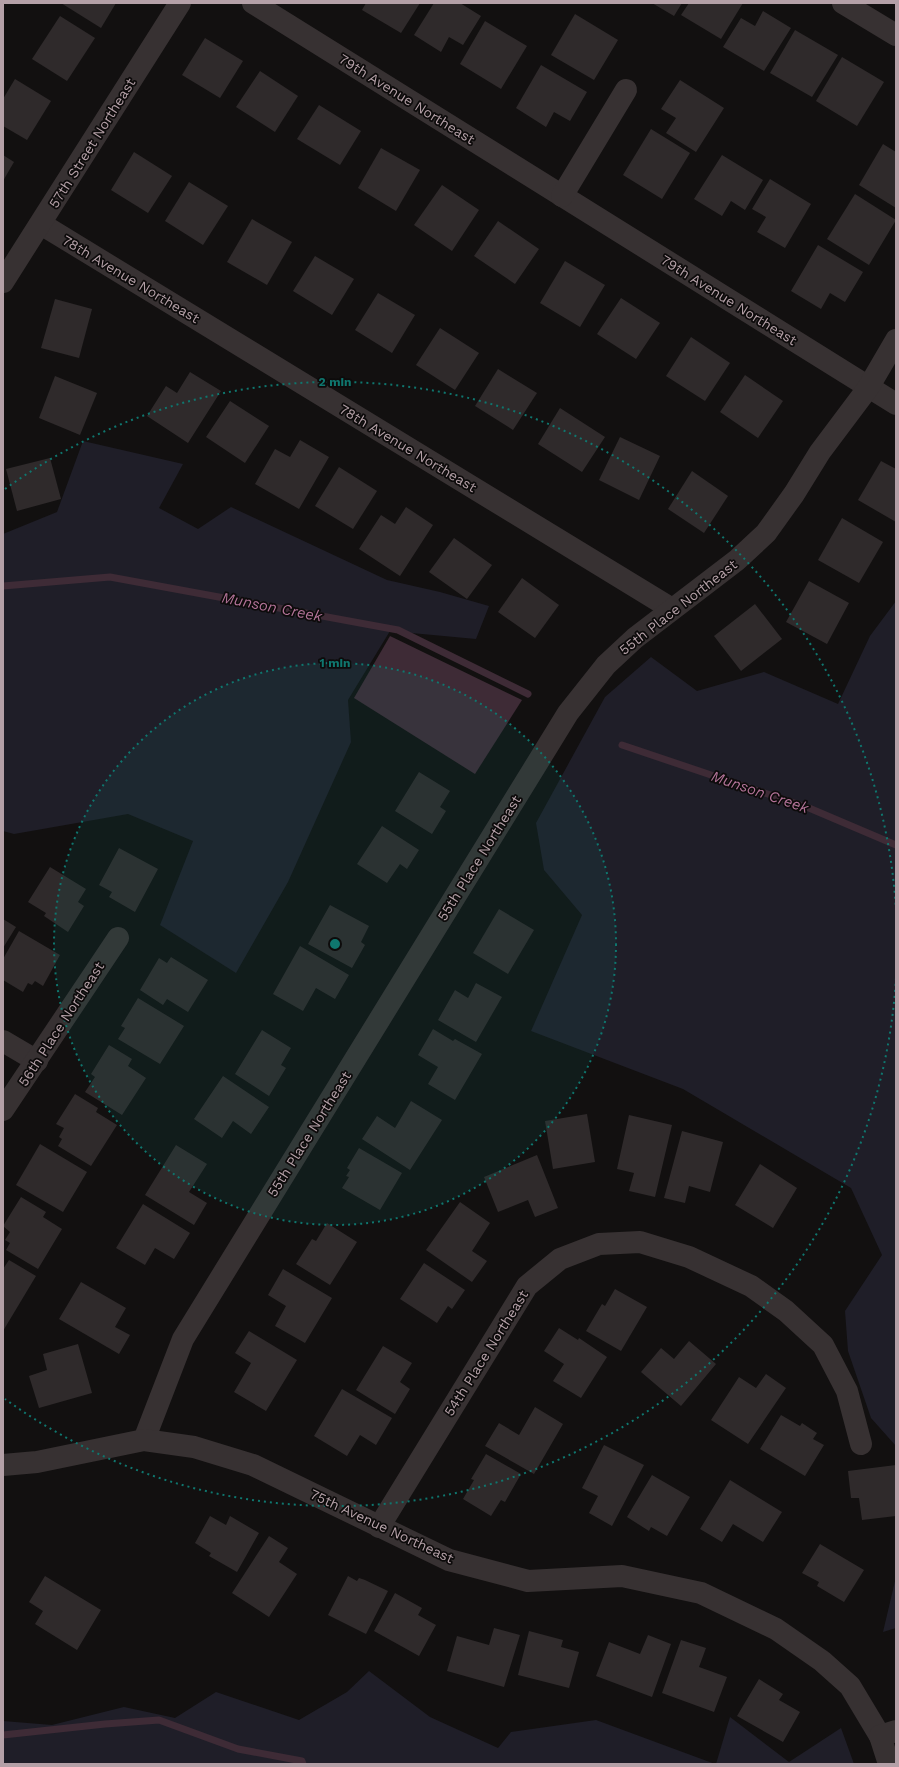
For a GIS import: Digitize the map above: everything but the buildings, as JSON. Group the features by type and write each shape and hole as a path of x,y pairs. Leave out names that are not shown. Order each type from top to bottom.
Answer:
{"street":[{"name":"57th Street Northeast","path":"3,282 180,3"},
{"name":"79th Avenue Northeast","path":"253,3 868,388 896,404"},
{"path":"844,3 896,35"},
{"path":"562,196 626,90"},
{"name":"78th Avenue Northeast","path":"41,224 672,609"},
{"name":"55th Place Northeast","path":"144,1440 183,1339 568,713 606,665 635,638 737,560 766,533 794,494 820,452 868,388 896,340"},
{"name":"56th Place Northeast","path":"3,1110 118,938"},
{"path":"3,1041 37,1061"},
{"name":"54th Place Northeast","path":"379,1527 527,1286 560,1259 599,1244 640,1242 689,1257 751,1286 786,1310 822,1345 847,1391 861,1444"},
{"name":"75th Avenue Northeast","path":"3,1465 37,1462 144,1440 194,1448 253,1465 449,1560 528,1581 622,1576 700,1593 776,1629 822,1661 850,1686 888,1733 888,1764"}],"shaded area":[{"path":"83,441 183,464 159,508 198,529 231,507 387,580 440,592 489,606 476,639 390,631 348,700 351,742 288,882 236,973 160,925 193,841 128,814 14,834 3,831 3,534 57,512"},
{"path":"896,601 896,1446 871,1418 848,1351 845,1311 882,1255 851,1188 683,1089 531,1031 582,915 544,870 536,823 605,697 651,657 697,691 764,672 838,704 870,636"},
{"path":"390,636 522,700 475,774 354,698"},
{"path":"896,1577 896,1628 883,1632"},
{"path":"369,1671 430,1717 498,1748 511,1732 596,1720 715,1764 3,1764 3,1721 52,1725 124,1707 175,1718 216,1692 299,1720 347,1692"},
{"path":"730,1717 789,1762 841,1728 854,1764 716,1764"}],"waterway":[{"name":"Munson Creek","path":"3,586 110,577 398,630 528,694"},
{"name":"Munson Creek","path":"622,745 809,808 896,845"},
{"path":"3,1735 159,1720 238,1749 302,1761 303,1764"}]}
